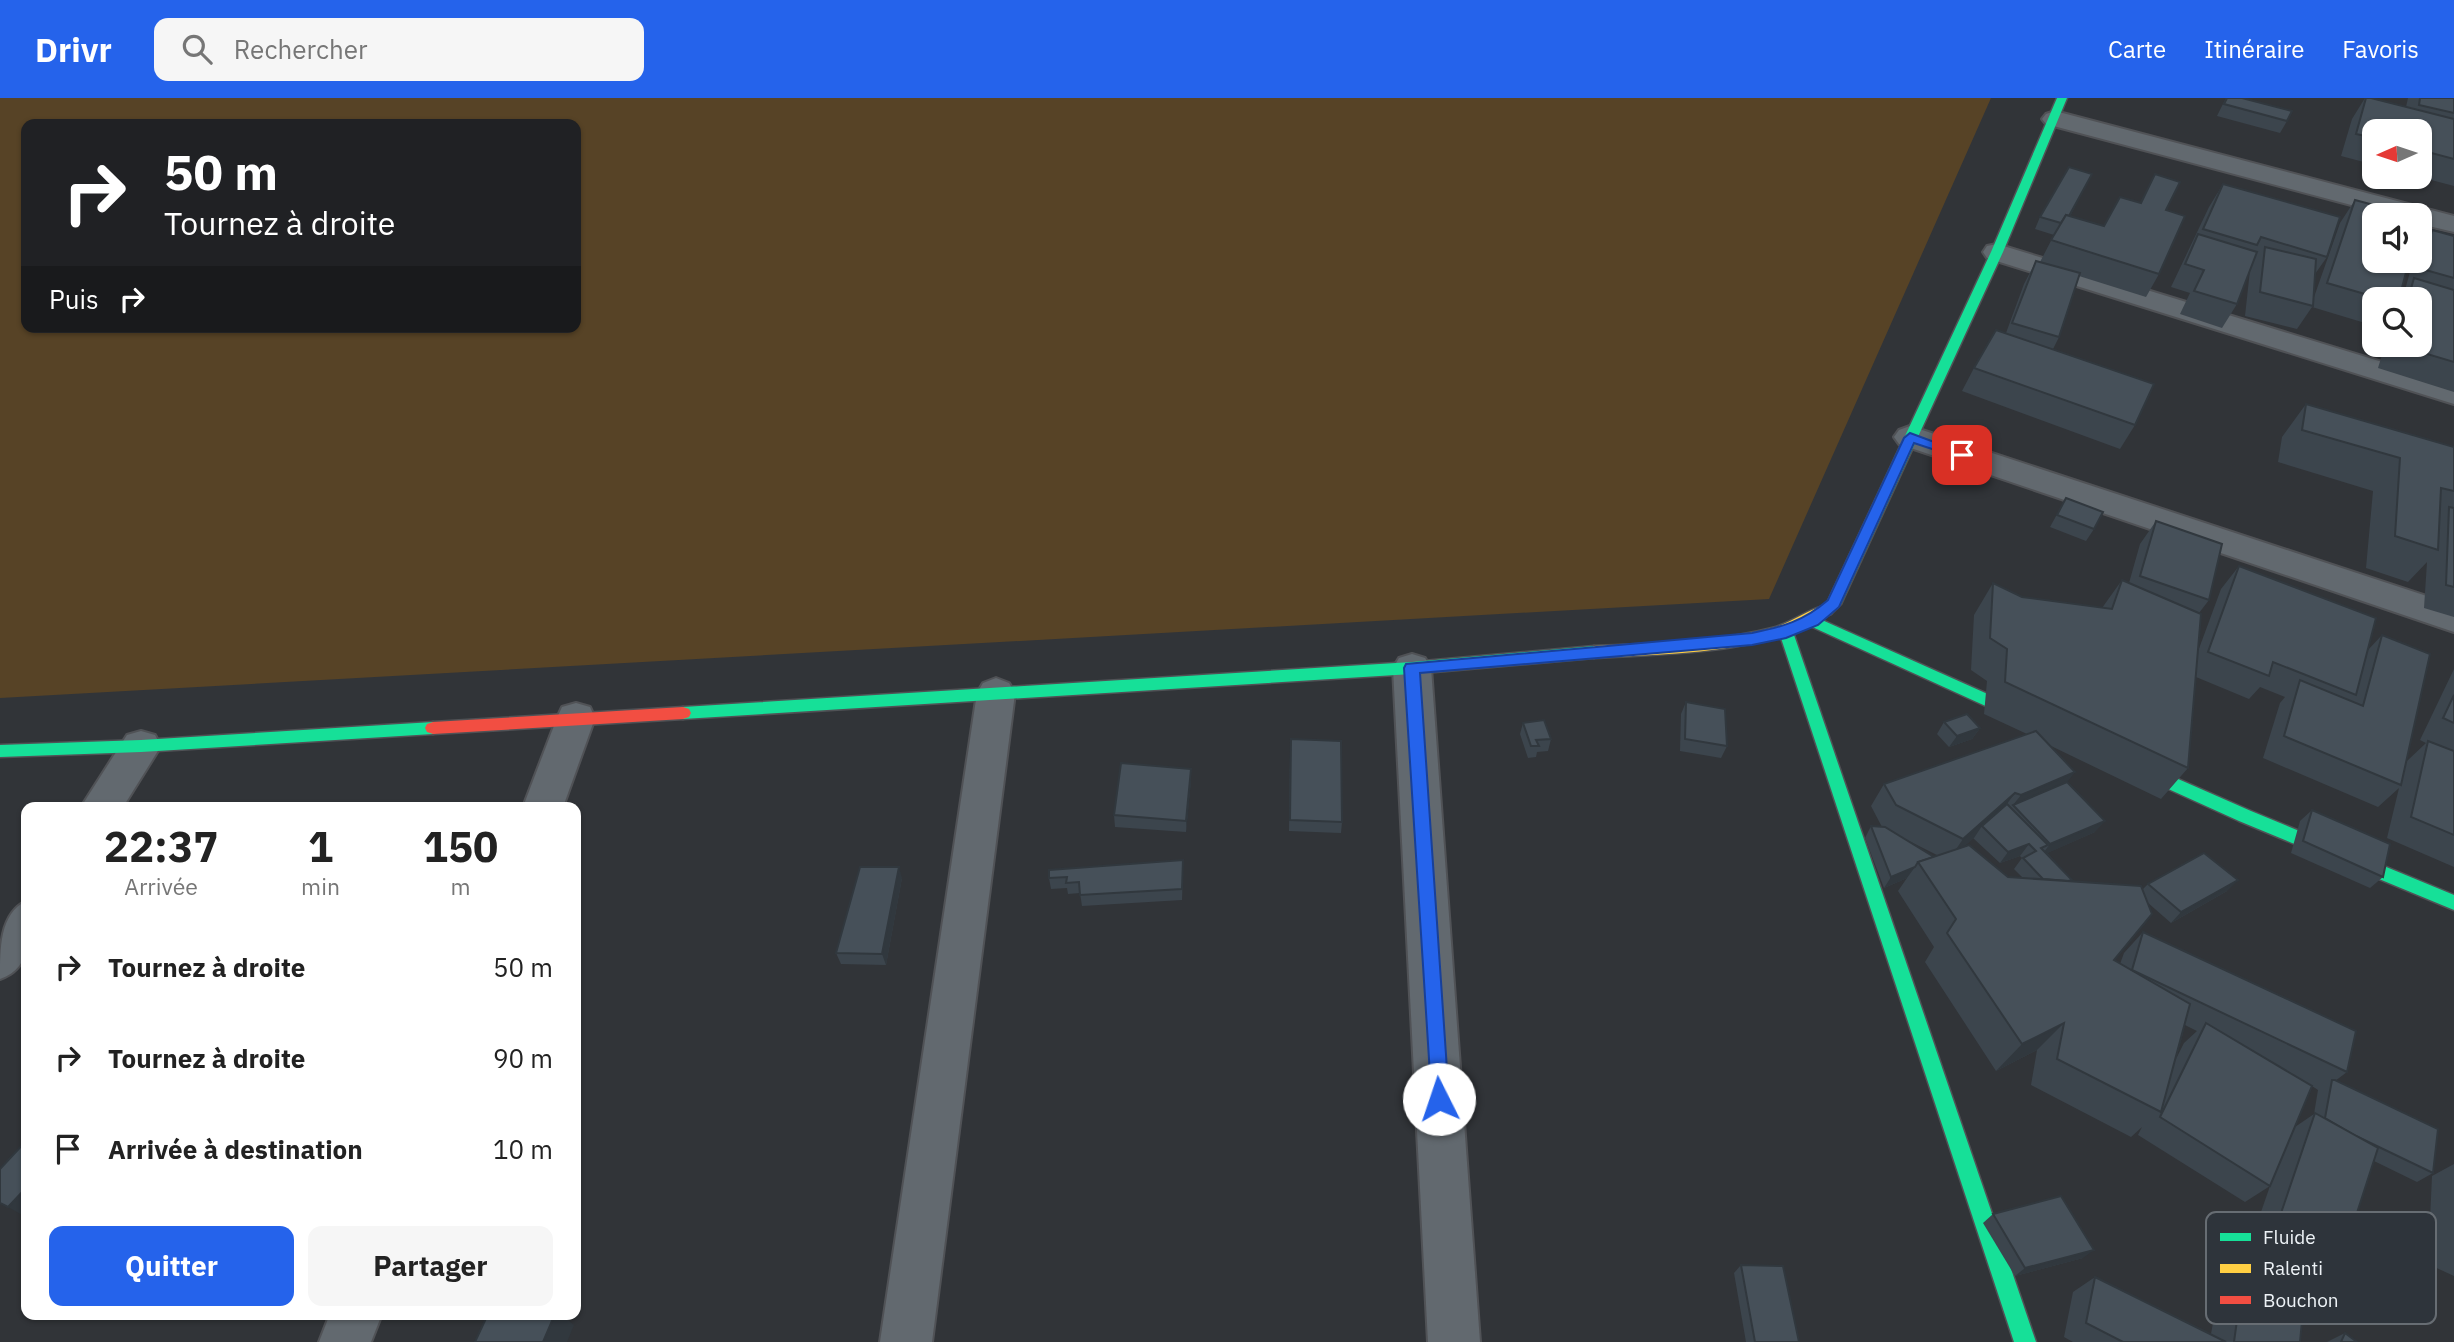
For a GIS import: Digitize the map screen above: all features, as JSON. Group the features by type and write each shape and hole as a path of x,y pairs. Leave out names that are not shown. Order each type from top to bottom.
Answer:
{"street":[{"path":"0,751 141,746 1412,668 1752,639 1786,632 1813,621 1834,604 1997,252 2058,108 2454,224"},
{"path":"1997,252 2454,394"},
{"path":"1910,438 2454,619"},
{"path":"1813,621 2042,725"},
{"path":"1786,632 2025,1342"},
{"path":"1412,668 1454,1342"},
{"path":"906,1342 996,693"},
{"path":"545,802 576,719"},
{"path":"104,802 141,746"},
{"path":"2118,759 2245,816 2454,903"},
{"path":"0,960 21,928"},
{"path":"345,1342 354,1320"}],"shaded area":[{"path":"0,98 1991,98 1769,599 0,698"}],"building":[{"path":"2227,98 2242,98 2292,111 2287,121 2224,104"},
{"path":"2366,98 2454,119 2454,159 2432,153 2432,119 2362,119 2362,135 2356,134"},
{"path":"2420,98 2454,98 2454,113 2419,105"},
{"path":"2069,167 2092,174 2069,216 2066,215 2061,223 2040,217"},
{"path":"2155,174 2180,182 2166,210 2185,216 2159,274 2051,240 2066,215 2104,226 2120,197 2141,203"},
{"path":"2223,184 2340,217 2327,257 2261,237 2257,245 2203,229"},
{"path":"2355,200 2366,203 2362,203 2362,273 2406,273 2402,287 2362,287 2362,293 2327,283"},
{"path":"2432,230 2454,236 2454,278 2432,272"},
{"path":"2198,234 2257,252 2237,304 2194,291 2204,270 2185,264"},
{"path":"2265,247 2316,259 2313,306 2260,292"},
{"path":"2036,261 2080,273 2059,337 2012,323"},
{"path":"2414,278 2454,290 2454,362 2432,355 2432,287 2411,287"},
{"path":"1996,330 2154,384 2135,425 1974,368"},
{"path":"2306,404 2454,447 2454,491 2441,488 2438,550 2395,536 2400,458 2302,430"},
{"path":"2066,498 2103,512 2094,529 2057,515"},
{"path":"2449,507 2454,508 2454,587 2446,585"},
{"path":"2156,521 2222,544 2209,600 2140,576"},
{"path":"2239,566 2376,618 2356,695 2273,662 2269,676 2208,652"},
{"path":"2122,580 2201,614 2188,768 2005,682 2007,649 1990,638 1993,583 2022,597 2112,609"},
{"path":"2382,635 2430,654 2401,785 2284,736 2300,680 2363,706"},
{"path":"2454,695 2454,723 2443,718"},
{"path":"1686,702 1725,709 1727,746 1685,739"},
{"path":"1967,714 1980,728 1957,736 1944,722"},
{"path":"1544,720 1551,739 1536,740 1539,746 1531,746 1523,723"},
{"path":"2036,731 2075,772 2021,795 2015,793 1963,839 1896,805 1884,784"},
{"path":"1291,739 1341,741 1342,822 1290,820"},
{"path":"2428,741 2454,751 2454,835 2411,817"},
{"path":"1121,763 1191,769 1186,821 1114,815"},
{"path":"2067,782 2105,821 2050,844 2013,805"},
{"path":"2007,804 2048,845 2041,848 2072,880 2043,879 2023,858 2036,851 2029,844 2008,852 1982,826"},
{"path":"2312,810 2390,844 2383,877 2303,841"},
{"path":"1871,826 1885,827 1934,857 1918,862 1915,867 1891,877"},
{"path":"1969,845 2008,877 2141,886 2152,914 2114,960 2190,1004 2161,1112 2057,1059 2064,1023 2022,1044 1947,933 1956,919 1918,862"},
{"path":"2204,853 2238,880 2181,912 2148,884"},
{"path":"1183,860 1182,889 1080,895 1079,882 1066,883 1067,877 1049,878 1049,870"},
{"path":"860,867 899,867 882,954 836,953"},
{"path":"2143,932 2356,1031 2347,1072 2132,970"},
{"path":"2206,1023 2312,1086 2270,1186 2160,1117"},
{"path":"2332,1080 2438,1129 2433,1173 2325,1118"},
{"path":"2315,1113 2378,1148 2357,1212 2281,1212"},
{"path":"21,1146 21,1193 8,1207 0,1203 0,1169"},
{"path":"2061,1196 2094,1250 2025,1268 1993,1214"},
{"path":"1741,1265 1783,1266 1799,1342 1755,1342"},
{"path":"2095,1277 2226,1342 2123,1342 2086,1323"},
{"path":"485,1320 552,1320 543,1342 475,1342"},
{"path":"2236,1324 2302,1324 2300,1342 2234,1342"},
{"path":"2345,1333 2357,1342 2341,1342"}],"traffic: fast":[{"path":"1826,610 1834,604 1997,252 2062,98"},
{"path":"1813,621 2031,720"},
{"path":"1786,632 2025,1342"},
{"path":"683,713 1412,668 1594,652"},
{"path":"0,751 141,746 433,728"},
{"path":"2128,763 2245,816 2454,903"}],"traffic: slow":[{"path":"1594,652 1746,640 1803,623 1826,610"}],"traffic: jam":[{"path":"433,728 683,713"}],"route":[{"path":"1439,1099 1412,668 1752,639 1786,632 1813,621 1834,604 1910,438 1962,455"}]}
